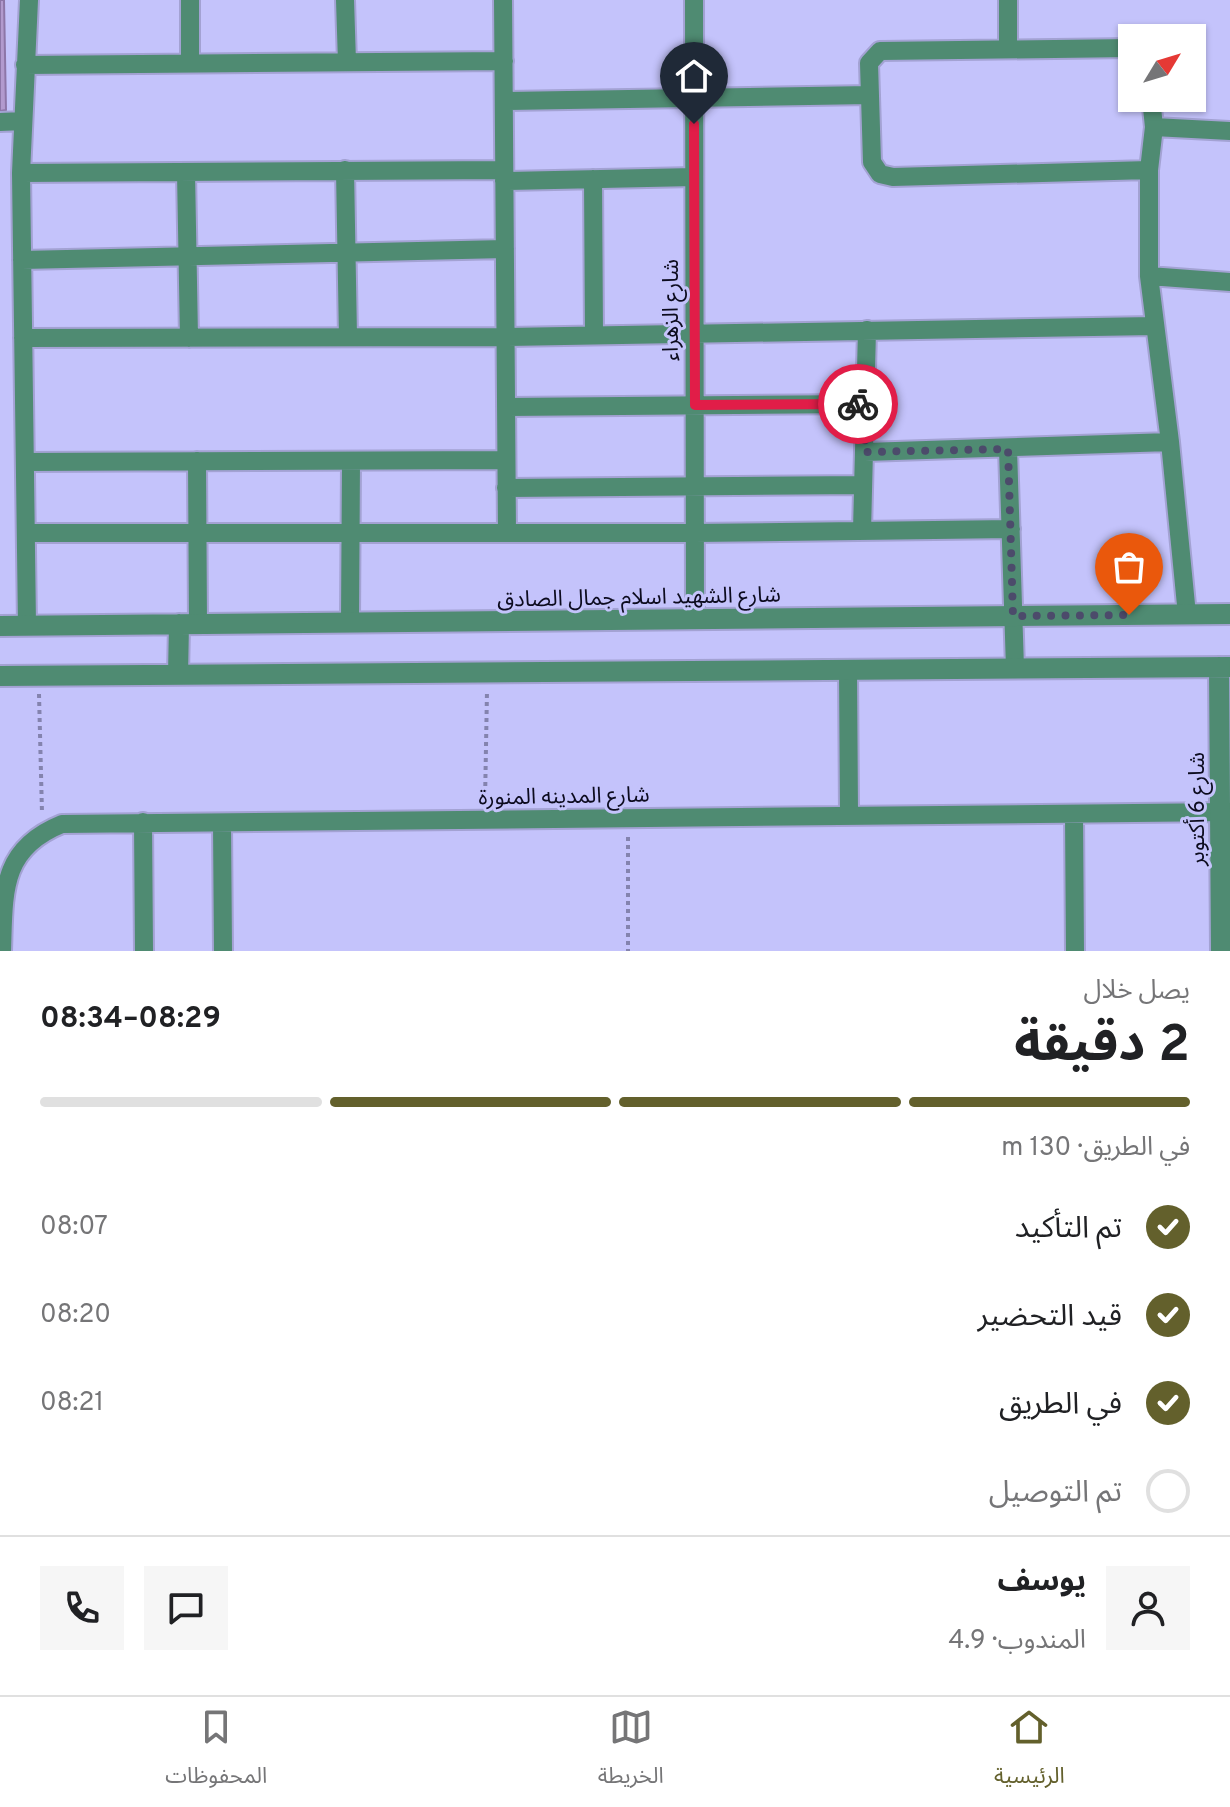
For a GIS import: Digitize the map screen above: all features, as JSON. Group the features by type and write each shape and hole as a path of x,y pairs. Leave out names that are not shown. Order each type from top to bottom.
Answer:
{"street":[{"path":"27,625 21,173 29,0"},
{"path":"190,0 190,63"},
{"path":"345,0 347,62"},
{"path":"503,0 507,533"},
{"name":"شارع الزهراء","path":"694,0 695,619"},
{"path":"1008,0 1008,49"},
{"path":"1118,48 880,51 869,63 872,162 875,169 886,177 1149,170"},
{"path":"25,65 504,61"},
{"path":"504,101 870,95"},
{"path":"1152,112 1149,276 1187,615"},
{"path":"0,122 23,121"},
{"path":"1154,127 1230,131"},
{"path":"21,173 345,170 593,179 694,177"},
{"path":"345,170 348,337"},
{"path":"186,172 189,338"},
{"path":"593,179 594,335"},
{"path":"22,260 505,249"},
{"path":"1149,276 1230,282"},
{"path":"23,338 506,337 1154,326"},
{"path":"862,531 867,330"},
{"path":"506,407 865,404"},
{"path":"865,452 1170,442"},
{"path":"1008,449 1015,668"},
{"path":"25,462 506,460"},
{"path":"178,675 188,624 197,533 197,461"},
{"path":"350,622 351,461"},
{"path":"506,488 863,485"},
{"path":"27,533 695,533 1011,529"},
{"name":"شارع الشهيد اسلام جمال الصادق","path":"0,626 1230,614"},
{"path":"0,676 1225,667"},
{"name":"شارع 6 أكتوبر","path":"1221,951 1225,667"},
{"path":"848,670 849,814"},
{"name":"شارع المدينه المنورة","path":"42,832 62,824 143,822 1225,812"},
{"path":"1074,814 1075,951"},
{"path":"143,822 144,951"},
{"path":"222,823 223,951"},
{"path":"2,951 4,892 10,868 23,847 42,832"}],"path":[{"path":"485,820 487,673"},
{"path":"39,676 42,832"},
{"path":"628,819 628,951"}],"building":[{"path":"0,0 4,0 6,110 0,111"}],"way so far":[{"path":"858,404 865,404 865,452 1008,449 1013,616 1129,615"}],"route":[{"path":"694,124 695,405 858,404"}]}
